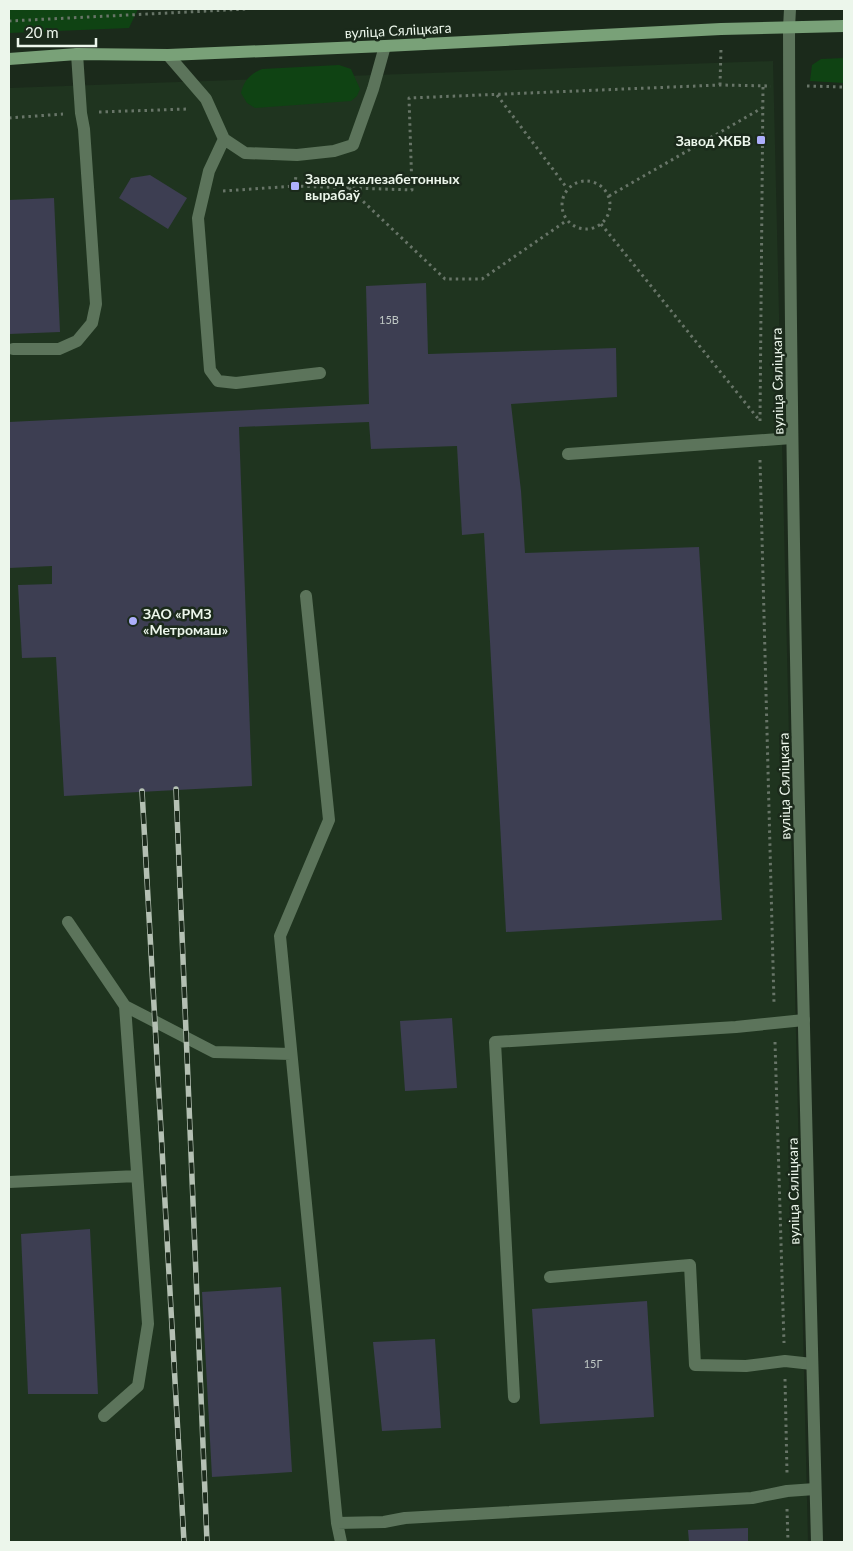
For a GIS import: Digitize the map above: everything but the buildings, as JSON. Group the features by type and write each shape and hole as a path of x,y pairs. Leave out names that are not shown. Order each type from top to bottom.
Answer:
{"main road":[{"name":"вуліца Сяліцкага","path":"9,59 77,54 168,55 385,46 721,28 844,26"}],"street":[{"path":"789,28 790,9"},
{"name":"вуліца Сяліцкага","path":"789,28 792,438 817,1542"},
{"path":"168,55 206,100 224,139 245,153 297,155 334,151 353,145 374,89 385,46"},
{"path":"13,348 59,349 76,341 92,324 96,304 77,54"},
{"path":"224,139 209,171 198,218 210,370 218,381 236,383 320,373"},
{"path":"568,454 792,438"},
{"path":"306,596 329,820 280,936 337,1523 341,1542"},
{"path":"68,922 125,1006 214,1052 292,1054"},
{"path":"104,1416 138,1386 148,1324 125,1006"},
{"path":"514,1397 495,1042 775,1024 804,1020"},
{"path":"9,1182 137,1176"},
{"path":"550,1277 690,1265 694,1365 746,1366 785,1361 812,1364"},
{"path":"337,1523 384,1522 405,1518 752,1498 787,1491 815,1489"}],"path":[{"path":"9,21 247,9"},
{"path":"209,171 216,187 223,191 295,186 412,190 410,98 720,85 844,87"},
{"path":"601,224 760,422 763,86"},
{"path":"496,94 567,188"},
{"path":"608,196 762,108"},
{"path":"9,118 188,109"},
{"path":"582,181 598,184 608,196 610,203 607,218 595,228 579,229 566,220 562,213 561,205 567,188 582,181"},
{"path":"349,187 445,279 482,279 566,220"},
{"path":"760,440 785,1361 788,1542"}],"shaded area":[{"path":"773,61 808,1542 9,1542 9,88"}],"green space":[{"path":"9,9 138,9 129,28 9,33"},
{"path":"844,58 844,83 810,81 812,65 821,59"},
{"path":"339,65 351,69 360,89 357,96 351,101 255,108 247,103 241,93 248,78 262,69"}],"railway":[{"path":"176,789 207,1542"},
{"path":"142,791 184,1542"}],"place":[{"name":"Завод ЖБВ","path":"761,140"},
{"name":"Завод жалезабетонных вырабаў","path":"295,186"},
{"name":"ЗАО «РМЗ «Метромаш»","path":"133,621"}]}
